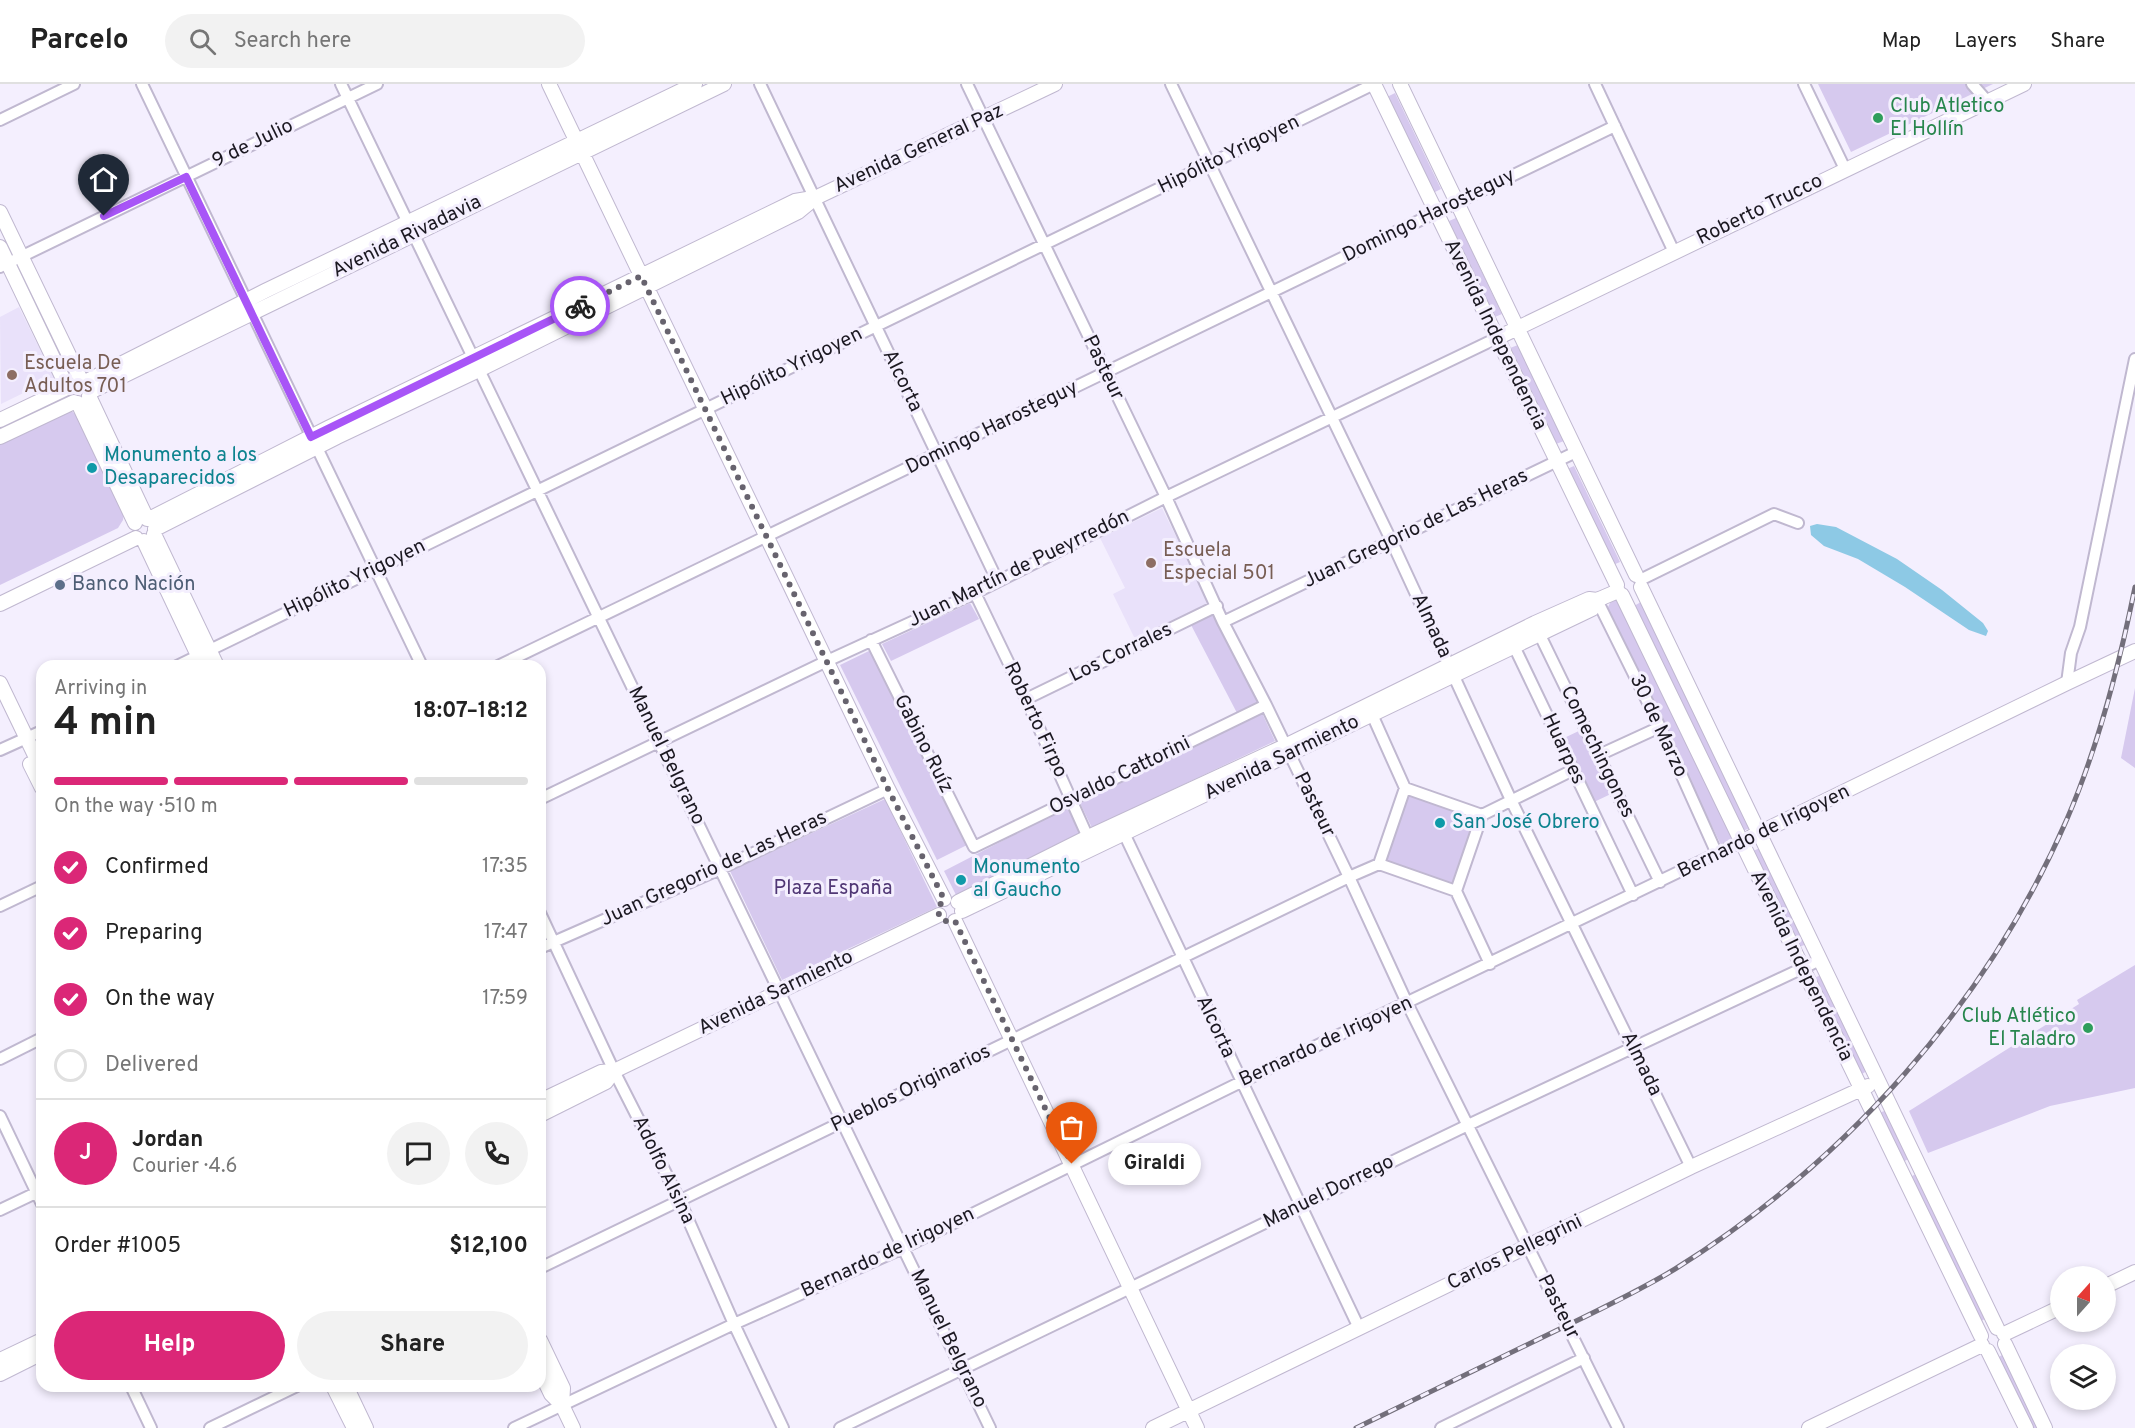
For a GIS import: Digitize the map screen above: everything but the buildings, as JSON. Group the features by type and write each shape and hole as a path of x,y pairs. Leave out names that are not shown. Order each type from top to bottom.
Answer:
{"main road":[{"path":"549,84 888,789 944,899"},
{"name":"Avenida Rivadavia","path":"579,147 695,84"},
{"name":"Avenida Rivadavia","path":"83,392 249,306 579,147 724,84"},
{"name":"Avenida General Paz","path":"0,604 314,442 643,281 795,201 815,198 1055,84"},
{"name":"Avenida Independencia","path":"1374,84 2026,1428"},
{"name":"Avenida Independencia","path":"1400,84 2045,1428"},
{"name":"Roberto Trucco","path":"1497,338 2024,84"},
{"path":"0,212 204,658"},
{"path":"0,247 4,265 67,388"},
{"path":"0,420 67,388 75,380 83,392"},
{"path":"0,437 83,392"},
{"name":"Avenida General Paz","path":"0,595 127,534 144,529"},
{"path":"1629,574 1639,581 1638,594 1632,597 1619,591 1622,576 1629,574"},
{"name":"Avenida Sarmiento","path":"958,911 1090,843 1537,628 1592,609 1597,600 1619,591"},
{"name":"Bernardo de Irigoyen","path":"1741,842 2135,651"},
{"path":"0,683 36,773"},
{"path":"0,703 36,761"},
{"path":"958,911 944,921 939,915 938,908 944,899 951,898 958,911 1012,1041 1197,1428"},
{"name":"Avenida Sarmiento","path":"546,1098 601,1072 614,1071 939,915"},
{"name":"Avenida Sarmiento","path":"546,1112 606,1082 614,1071"},
{"name":"Carlos Pellegrini","path":"1153,1428 1691,1167 1878,1081"},
{"path":"2116,1281 2135,1272"},
{"path":"1984,1344 1987,1329 2002,1335 2050,1312"},
{"path":"1984,1344 1998,1351 2002,1335"},
{"path":"0,1360 36,1343"},
{"path":"1809,1428 1984,1344"},
{"path":"546,1353 563,1388 562,1405"},
{"path":"0,1374 36,1356"},
{"path":"546,1384 551,1394 562,1405 573,1428"},
{"path":"336,1392 354,1428"},
{"path":"349,1392 366,1428"}],"street":[{"path":"0,120 74,84"},
{"path":"142,84 419,660"},
{"name":"Manuel Belgrano","path":"341,84 990,1428"},
{"name":"9 de Julio","path":"4,265 377,84"},
{"name":"Alcorta","path":"760,84 997,580"},
{"name":"Pasteur","path":"967,84 1166,497 1223,622 1349,877 1407,1003 1618,1428"},
{"name":"Almada","path":"1171,84 1391,540 1512,800 1691,1167"},
{"name":"Hipólito Yrigoyen","path":"204,658 375,568 1374,84"},
{"path":"1595,84 1674,252"},
{"path":"1804,84 1845,169"},
{"path":"1972,84 1988,102"},
{"name":"Domingo Harosteguy","path":"510,660 1615,126"},
{"name":"Juan Martín de Pueyrredón","path":"546,796 827,660 975,592 1166,497 1497,338"},
{"path":"2067,682 2135,359"},
{"name":"Juan Gregorio de Las Heras","path":"1223,622 1576,452"},
{"path":"1639,581 1774,514 1798,523"},
{"name":"Roberto Firpo","path":"975,592 1090,843"},
{"name":"30 de Marzo","path":"1597,600 1660,727 1717,854"},
{"name":"Los Corrales","path":"1026,699 1217,606"},
{"name":"Comechingones","path":"1537,628 1660,882"},
{"name":"Gabino Ruíz","path":"871,640 974,847"},
{"name":"Huarpes","path":"1511,641 1633,895"},
{"name":"Osvaldo Cattorini","path":"974,847 1266,705"},
{"path":"1370,709 1405,788 1379,864 1456,891"},
{"path":"1599,755 1660,727"},
{"path":"0,750 36,734"},
{"path":"1490,963 1456,891 1482,815 1573,771"},
{"path":"1405,788 1482,815"},
{"name":"Juan Gregorio de Las Heras","path":"546,945 720,869 888,789"},
{"name":"Alcorta","path":"1121,828 1359,1328"},
{"name":"Bernardo de Irigoyen","path":"514,1428 734,1324 903,1248 1241,1082 1741,842"},
{"name":"Pueblos Originarios","path":"546,1265 1379,864"},
{"path":"0,906 36,889"},
{"name":"Adolfo Alsina","path":"546,925 614,1071 680,1201 783,1428"},
{"name":"Manuel Dorrego","path":"840,1428 1468,1125 1820,960"},
{"path":"0,1059 36,1041"},
{"path":"0,1116 36,1185"},
{"path":"0,1210 36,1192"},
{"path":"1441,1428 1584,1358"},
{"path":"133,1392 151,1428"},
{"path":"210,1428 285,1392"}],"shaded area":[{"path":"19,307 54,378 1,404 0,317"},
{"name":"Escuela Especial 501","path":"1162,508 1209,603 1135,639 1113,594 1125,588 1100,538"}],"green space":[{"name":"Club Atletico El Hollín","path":"1818,84 1993,84 1851,152"},
{"path":"1395,93 1441,189 1433,193 1387,97"},
{"path":"1456,218 1502,314 1495,317 1449,221"},
{"path":"21,268 70,370 66,372 17,270"},
{"path":"1518,345 1564,441 1556,444 1510,348"},
{"path":"64,412 73,412 79,419 124,512 123,520 118,528 0,585 0,443"},
{"path":"1574,466 1620,562 1613,565 1567,469"},
{"path":"1618,598 1736,838 1721,845 1607,609 1611,601"},
{"path":"1641,602 1750,828 1743,831 1634,606"},
{"path":"970,603 979,619 891,661 882,644"},
{"path":"1215,612 1260,701 1237,713 1190,623"},
{"path":"871,650 967,845 937,860 840,665"},
{"path":"2135,688 2135,768 2121,758"},
{"path":"1262,713 1275,741 1092,828 1079,801"},
{"path":"1583,729 1613,793 1594,802 1564,738"},
{"path":"1411,794 1474,815 1477,819 1454,883 1451,884 1387,862 1386,859 1406,798"},
{"name":"Plaza España","path":"885,799 937,907 782,980 730,871"},
{"path":"1068,807 1082,835 958,899 944,871"},
{"path":"1760,848 1807,944 1799,947 1753,851"},
{"name":"Club Atlético El Taladro","path":"2135,965 2135,1088 2050,1106 1928,1153 1909,1111 2079,1004 2077,1000"},
{"path":"1821,975 1867,1071 1860,1075 1814,978"},
{"path":"1887,1110 1910,1158 1903,1162 1879,1113"},
{"path":"1918,1173 1987,1318 1979,1322 1910,1177"},
{"path":"2004,1354 2040,1428 2031,1428 1997,1358"}],"water":[{"path":"1817,524 1836,527 1897,559 1942,590 1983,623 1988,631 1986,636 1969,630 1858,559 1824,546 1811,535 1810,526"}],"railway":[{"path":"1356,1428 1609,1305 1675,1269 1738,1227 1797,1180 1853,1128 1905,1073 1953,1014 1996,952 2034,887 2067,819 2089,763 2107,705 2135,587"}],"way so far":[{"path":"580,306 641,276 888,789 944,899 938,908 939,915 944,921 955,921 1072,1164"}],"place":[{"name":"Club Atletico El Hollín","path":"1878,118"},
{"name":"Escuela De Adultos 701","path":"12,375"},
{"name":"Monumento a los Desaparecidos","path":"92,468"},
{"name":"Escuela Especial 501","path":"1151,563"},
{"name":"Banco Nación","path":"60,585"},
{"name":"San José Obrero","path":"1440,823"},
{"name":"Monumento al Gaucho","path":"961,880"},
{"name":"Club Atlético El Taladro","path":"2088,1028"},
{"name":"Giraldi","path":"1072,1164"}],"route":[{"path":"104,216 186,177 311,437 580,306"}]}
